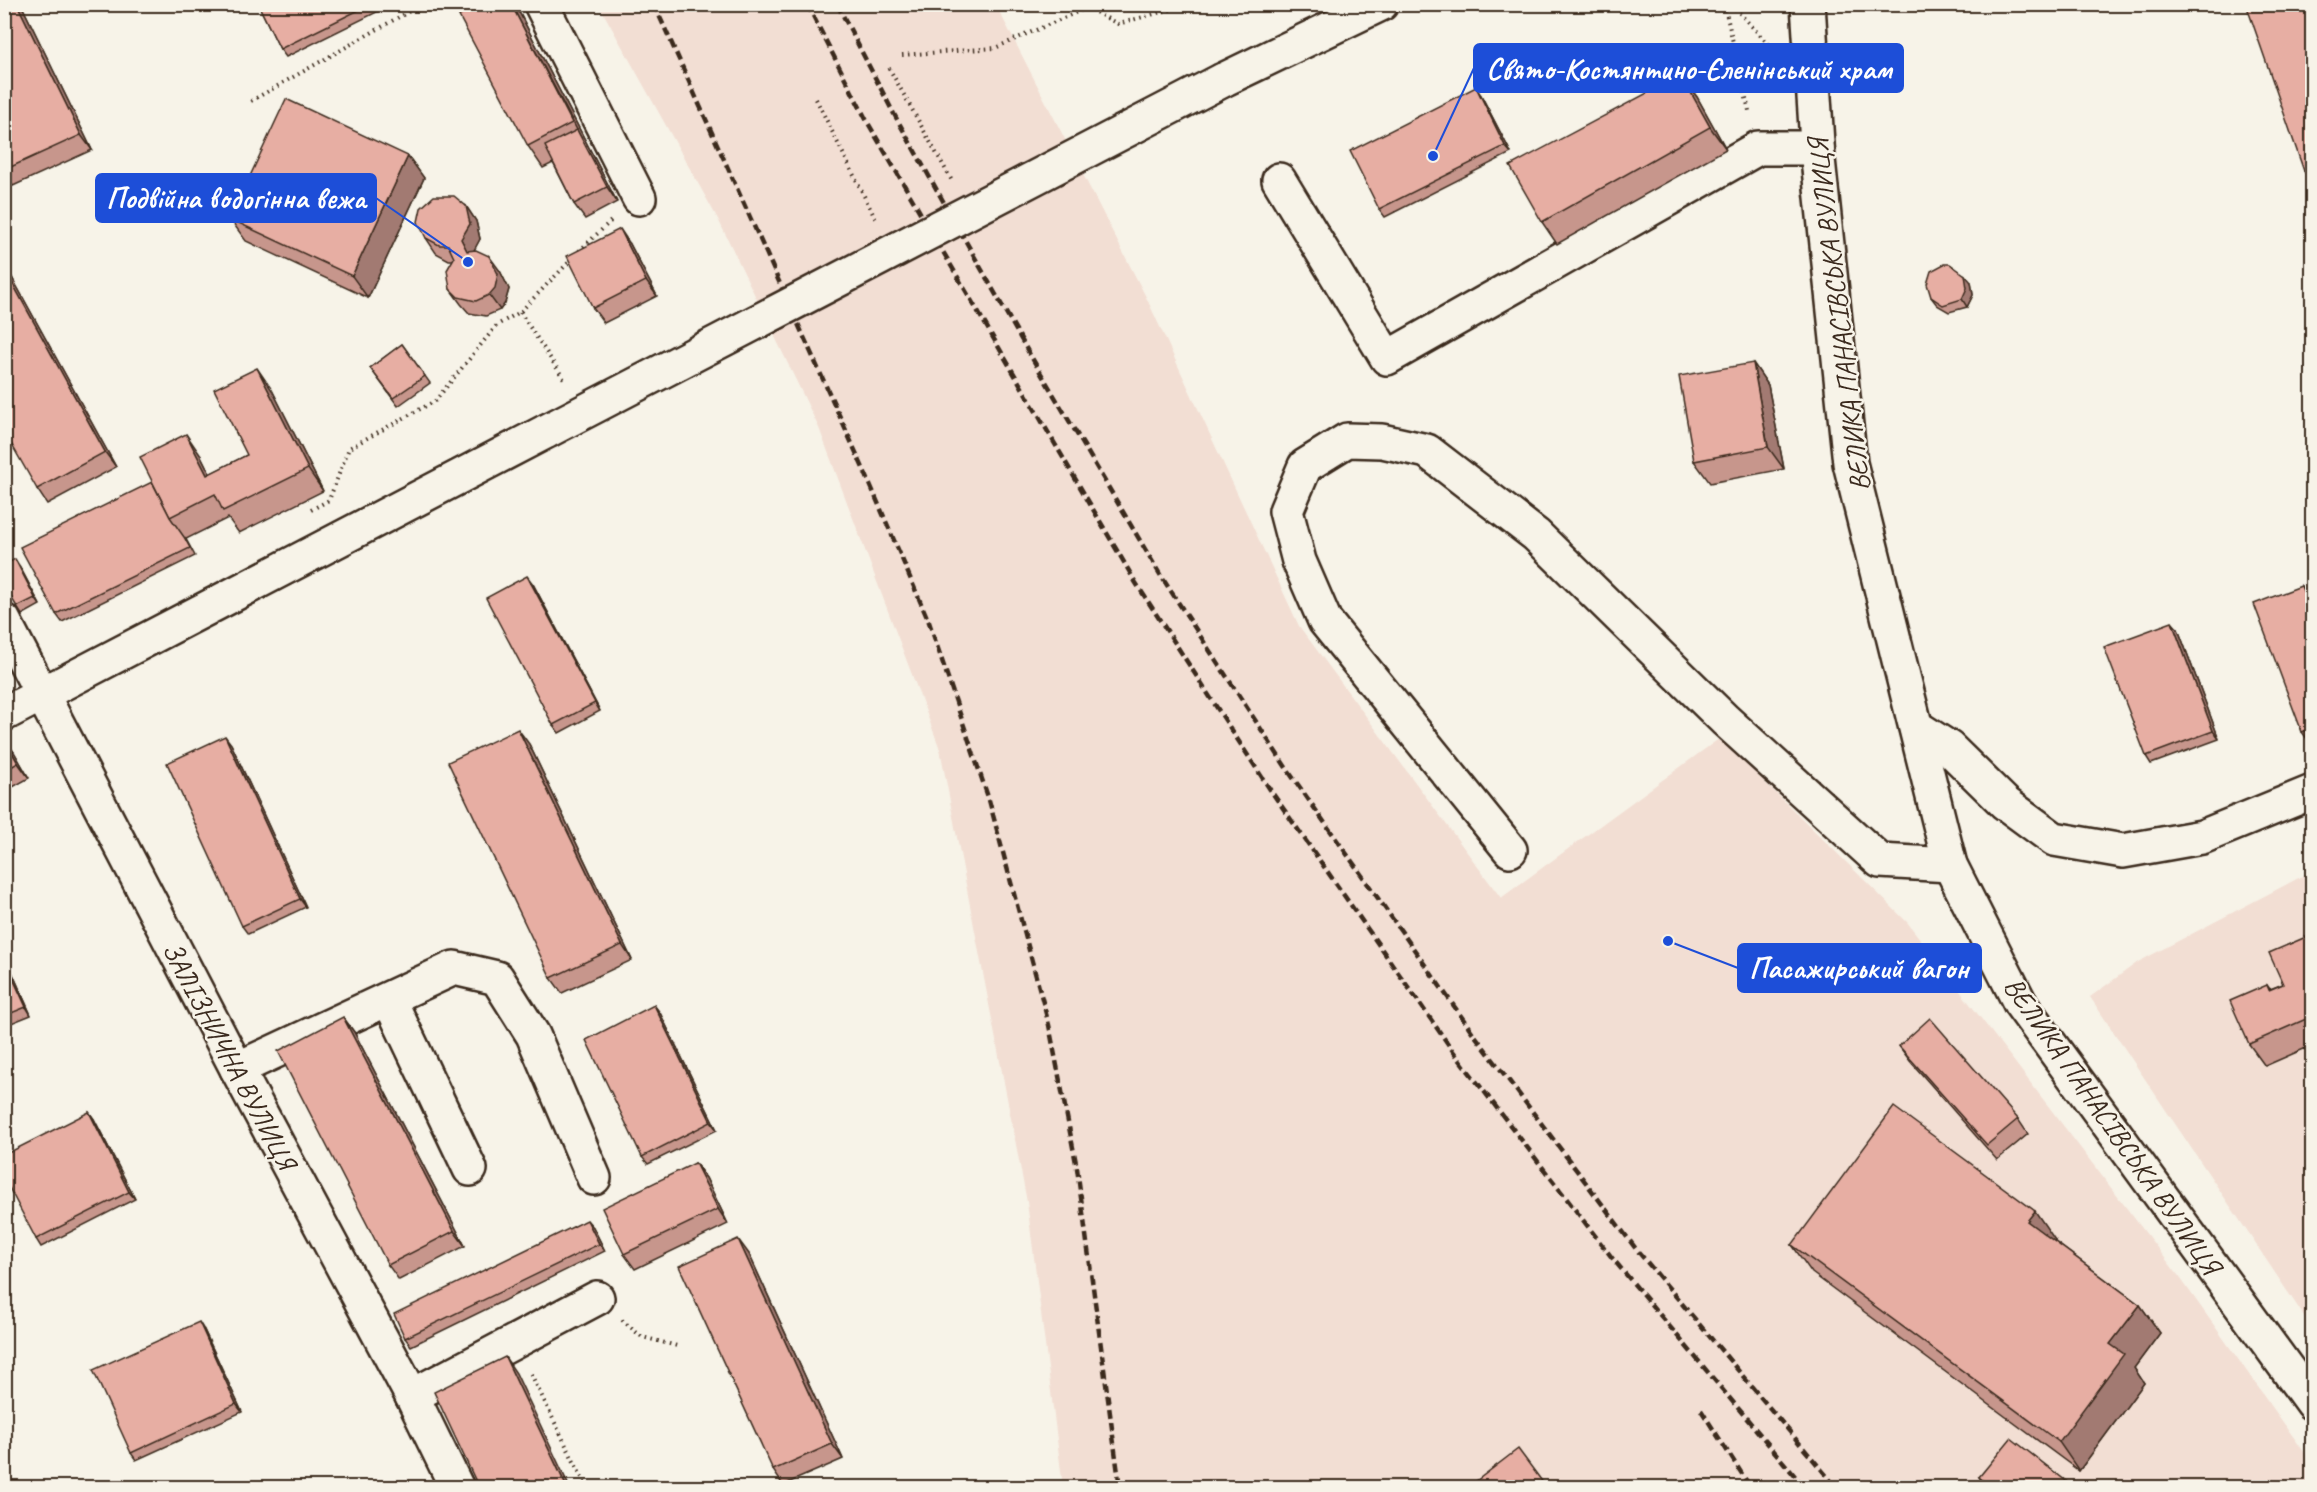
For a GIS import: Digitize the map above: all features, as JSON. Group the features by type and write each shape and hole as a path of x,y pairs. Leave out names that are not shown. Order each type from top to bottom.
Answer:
{"street":[{"path":"541,4 639,198"},
{"path":"4,714 1223,80 1381,4"},
{"name":"ВЕЛИКА ПАНАСІВСЬКА ВУЛИЦЯ","path":"1808,4 1817,148 1850,463 1950,865 2020,1003 2313,1403"},
{"path":"1279,180 1387,358 1758,148 1817,148"},
{"path":"1510,850 1325,621 1299,561 1286,511 1305,466 1347,440 1382,441 1427,451 1536,535 1725,720 1880,861 1950,865"},
{"name":"ЗАЛІЗНИЧНА ВУЛИЦЯ","path":"4,621 237,1069 412,1396 457,1488"},
{"path":"1916,727 1949,748 2005,803 2054,839 2123,851 2202,837 2313,792"},
{"path":"237,1069 454,968 497,978 533,1035 594,1178"},
{"path":"389,999 470,1169"},
{"path":"412,1396 597,1298"}],"path":[{"path":"252,101 422,4"},
{"path":"1080,4 1084,9 1118,24 1190,4"},
{"path":"1724,4 1758,148"},
{"path":"1731,4 1776,52"},
{"path":"902,55 995,48 1084,9"},
{"path":"889,68 957,189"},
{"path":"816,99 881,229"},
{"path":"308,512 329,500 349,448 435,401 497,325 520,312 593,235 639,198"},
{"path":"520,312 570,388"},
{"path":"597,1298 642,1337 677,1346"},
{"path":"514,1341 587,1488"}],"shaded area":[{"path":"599,5 996,5 1146,297 1299,626 1501,898 1720,738 1907,922 2181,1279 2312,1463 2312,1487 1063,1487 1027,1202 940,749 819,428 719,221"},
{"path":"2312,871 2312,1328 2090,997 2138,962"}],"building":[{"path":"4,4 17,4 81,135 4,170"},
{"path":"258,4 371,4 280,49"},
{"path":"480,4 511,4 572,123 528,146 459,16"},
{"path":"2246,4 2313,4 2313,169 2304,171"},
{"path":"1681,75 1710,127 1542,222 1510,166"},
{"path":"1476,87 1505,146 1379,209 1350,151"},
{"path":"286,99 408,156 352,276 230,219"},
{"path":"577,130 607,187 574,204 545,146"},
{"path":"434,196 454,196 466,206 470,224 461,239 467,251 476,250 489,256 498,274 495,288 489,295 476,301 458,297 450,289 447,270 454,258 448,245 439,245 426,238 418,222 421,208"},
{"path":"620,229 646,281 593,308 567,256"},
{"path":"1944,264 1950,264 1965,275 1967,288 1962,299 1943,305 1931,297 1927,284 1931,271"},
{"path":"4,268 105,452 37,489 4,431"},
{"path":"402,344 425,376 393,398 370,368"},
{"path":"1753,363 1768,447 1694,461 1679,376"},
{"path":"257,368 308,469 223,511 215,494 170,517 140,457 186,434 207,475 247,455 214,389"},
{"path":"152,482 170,517 190,548 56,614 20,547"},
{"path":"15,559 35,598 17,607 4,585 4,565"},
{"path":"527,576 595,703 553,725 486,598"},
{"path":"2301,586 2313,615 2313,728 2302,732 2254,604"},
{"path":"2172,622 2213,731 2146,756 2104,647"},
{"path":"518,729 622,945 551,978 448,762"},
{"path":"225,736 300,899 242,926 167,763"},
{"path":"4,739 18,763 4,771"},
{"path":"2313,934 2313,1016 2249,1044 2230,1001 2267,985 2269,990 2283,984 2269,953"},
{"path":"4,959 26,1007 4,1016"},
{"path":"654,1005 711,1122 642,1157 586,1040"},
{"path":"343,1017 454,1231 388,1265 278,1051"},
{"path":"1930,1018 2018,1119 1987,1145 1899,1046"},
{"path":"1894,1107 2035,1211 2027,1221 2140,1305 2110,1344 2124,1354 2059,1442 1792,1245"},
{"path":"89,1112 129,1192 36,1239 4,1178 4,1155"},
{"path":"695,1163 718,1209 624,1254 602,1208"},
{"path":"587,1220 599,1244 405,1338 394,1314"},
{"path":"738,1239 832,1444 773,1470 679,1266"},
{"path":"199,1322 236,1404 131,1453 93,1370"},
{"path":"505,1357 567,1488 479,1488 434,1392"},
{"path":"2011,1438 2075,1488 1992,1488 1979,1477"},
{"path":"1518,1449 1547,1488 1467,1488"}],"railway":[{"path":"654,4 867,477 929,622 989,800 1049,1025 1077,1168 1120,1488"},
{"path":"807,4 868,123 1136,583 1271,791 1453,1051 1613,1259 1805,1488"},
{"path":"837,4 894,114 1026,348 1161,576 1289,772 1473,1033 1636,1249 1837,1488"},
{"path":"1701,1410 1751,1488"}],"place":[{"name":"Свято-Костянтино-Єленінський храм","path":"1433,156"},
{"name":"Подвійна водогінна вежа","path":"468,262"},
{"name":"Пасажирський вагон","path":"1668,941"}]}
